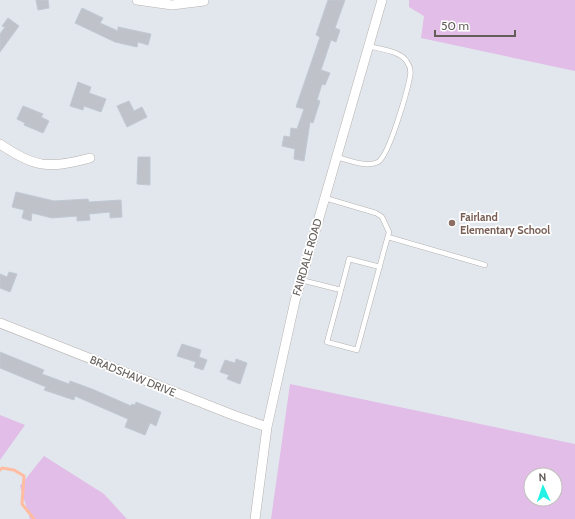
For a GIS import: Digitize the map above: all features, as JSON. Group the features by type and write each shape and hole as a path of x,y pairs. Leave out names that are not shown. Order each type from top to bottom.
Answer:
{"street":[{"path":"137,0 172,5 204,1"},
{"name":"FAIRDALE ROAD","path":"254,519 267,426 301,280 382,0"},
{"path":"0,144 33,164 63,165 90,158"},
{"name":"BRADSHAW DRIVE","path":"0,323 233,416 267,426"}],"lane":[{"path":"336,157 363,164 373,164 380,161 389,147 410,76 407,61 401,55 368,46"},
{"path":"325,198 376,213 382,217 389,232 380,267 357,350 327,342 349,259 380,267"},
{"path":"388,237 485,265"},
{"path":"301,280 341,290"}],"shaded area":[{"path":"409,0 575,0 575,71 421,38 424,16 409,7"},
{"path":"290,384 575,444 575,519 271,519"},
{"path":"0,415 25,425 0,460"},
{"path":"44,456 104,494 127,519 30,519 20,486"}],"building":[{"path":"36,0 48,0 49,8 38,10"},
{"path":"328,0 345,0 335,28 340,30 336,42 331,40 321,70 330,73 325,85 322,84 317,100 320,101 313,123 310,122 304,161 294,159 295,149 282,146 284,136 290,137 291,128 297,129 304,109 296,107 320,37 316,35"},
{"path":"82,8 103,18 100,23 118,31 118,27 151,34 148,45 138,42 137,47 115,42 75,23"},
{"path":"8,18 19,26 0,52 0,34 5,27 2,26"},
{"path":"78,82 91,87 89,93 106,99 101,112 84,106 83,110 70,106"},
{"path":"129,101 134,111 142,107 147,117 127,127 117,106"},
{"path":"23,106 43,114 41,117 49,121 43,133 24,125 25,123 17,119"},
{"path":"138,157 150,157 150,185 137,184"},
{"path":"16,192 54,201 88,199 89,202 121,200 122,217 110,218 110,212 89,214 90,220 77,221 77,216 52,218 32,213 31,221 22,218 24,210 12,207"},
{"path":"9,272 17,274 10,292 0,288 0,274 7,277"},
{"path":"182,344 201,350 199,357 207,360 203,370 194,367 196,362 177,356"},
{"path":"0,352 44,370 42,374 69,384 70,381 131,406 132,404 135,405 136,402 161,412 156,426 150,423 145,435 125,427 128,419 75,396 74,400 44,390 46,387 0,368"},
{"path":"236,359 247,363 240,384 227,379 229,375 220,372 225,360 235,363"}],"waterway":[{"path":"0,470 2,468 14,470 24,476 22,504 34,519"}],"place":[{"name":"Fairland Elementary School","path":"452,223"}]}
